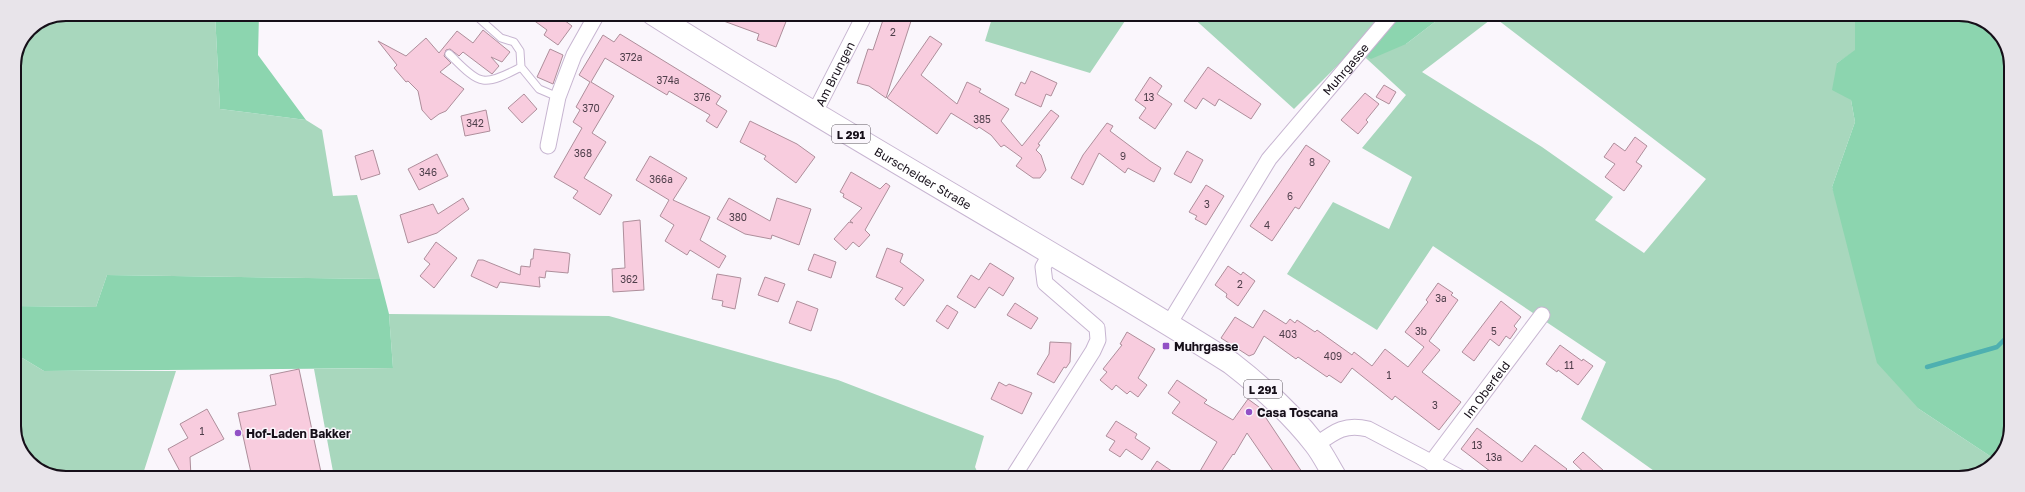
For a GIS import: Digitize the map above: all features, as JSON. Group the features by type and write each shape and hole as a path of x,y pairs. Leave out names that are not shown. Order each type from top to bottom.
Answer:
{"main road":[{"name":"Burscheider Straße","path":"664,21 748,75 815,112 1169,324 1231,363 1257,383 1316,444 1332,471"}],"street":[{"path":"548,146 558,97 574,55 593,21"},
{"name":"Am Brungen","path":"815,112 861,21"},
{"name":"Muhrgasse","path":"1169,324 1269,159 1386,21"},
{"path":"1017,471 1093,351 1098,340 1097,328 1045,283 1043,267 1051,253"},
{"name":"Im Oberfeld","path":"1431,463 1542,316"},
{"path":"1316,444 1343,428 1356,426 1368,429 1447,471"}],"lane":[{"path":"482,21 501,38 514,42 520,51 521,68 539,89 558,97"},
{"path":"449,54 467,71 482,80 492,79 521,68"}],"green space":[{"path":"215,21 220,109 306,120 322,130 333,196 357,195 380,279 107,275 96,307 21,306 21,66 24,49 34,34 49,24 57,22"},
{"path":"215,21 259,21 258,55 306,120 220,109"},
{"path":"991,21 1125,21 1090,73 985,41"},
{"path":"1197,21 1389,21 1406,44 1436,21 1489,21 1422,72 1542,147 1613,197 1595,220 1644,253 1706,179 1499,21 1855,21 1855,51 1837,63 1851,100 1855,122 1832,187 1919,409 1992,457 1982,465 1973,469 1959,471 1654,471 1581,419 1606,362 1433,246 1377,330 1287,274 1333,202 1389,229 1412,177 1362,148 1406,95 1355,48 1294,109"},
{"path":"1379,21 1436,21 1406,44 1371,59 1355,48"},
{"path":"1855,21 1968,22 1982,27 1989,32 2001,49 2004,63 2004,426 2001,443 1992,457 1919,409 1877,363 1832,187 1855,122 1851,100 1832,90 1837,63 1855,50"},
{"path":"107,275 380,279 389,314 393,368 44,371 21,357 21,306 96,307"},
{"path":"389,314 609,316 838,380 984,436 975,467 977,471 333,471 314,369 393,368"},
{"path":"21,357 44,371 176,371 144,471 66,471 52,469 36,460 24,443 21,429"}],"building":[{"path":"535,21 565,21 572,26 558,45 544,35 547,30"},
{"path":"724,21 786,21 776,47 757,40 759,34"},
{"path":"883,21 911,21 886,98 869,86 857,83 868,49 873,50"},
{"path":"483,30 510,52 502,62 491,57 499,66 492,74 463,52 459,56 450,49 446,50 444,56 451,63 440,72 464,89 446,111 431,120 422,110 418,91 408,81 406,82 394,68 397,65 378,41 406,56 426,38 439,53 457,31 473,43"},
{"path":"620,34 721,96 716,104 727,111 717,128 706,121 710,115 669,91 667,95 605,58 591,82 614,96 592,133 606,142 584,178 612,195 600,215 573,198 578,191 554,177 582,128 573,122 580,110 576,107 590,82 579,75 603,35 614,42"},
{"path":"930,36 942,44 921,75 957,104 967,82 981,89 979,92 1009,109 1001,121 1022,146 1051,110 1059,116 1038,144 1040,145 1036,150 1041,155 1046,170 1040,178 1033,178 1016,166 1022,158 1004,145 1001,147 991,135 979,127 977,129 951,113 937,134 887,98"},
{"path":"550,49 563,55 553,84 537,77"},
{"path":"1208,67 1261,104 1251,119 1219,99 1215,106 1203,98 1196,109 1184,101"},
{"path":"1031,71 1057,83 1051,96 1046,94 1041,107 1015,95 1021,82 1025,84"},
{"path":"1150,77 1162,86 1157,94 1172,104 1155,129 1139,118 1146,108 1135,100"},
{"path":"1384,85 1396,92 1389,104 1376,97"},
{"path":"1365,93 1379,104 1366,120 1368,122 1358,134 1341,120"},
{"path":"524,94 537,109 522,123 508,108"},
{"path":"486,110 490,131 465,136 461,116"},
{"path":"750,121 797,144 815,157 796,183 764,159 766,156 740,142"},
{"path":"1107,123 1113,126 1110,131 1161,168 1154,182 1128,168 1125,173 1099,153 1083,185 1071,178 1083,155"},
{"path":"1635,137 1647,146 1636,162 1642,166 1624,191 1605,177 1615,164 1604,157 1614,143 1625,151"},
{"path":"1306,145 1330,161 1299,209 1295,207 1272,241 1250,226"},
{"path":"373,150 380,174 361,180 355,156"},
{"path":"1187,151 1203,160 1191,183 1174,174"},
{"path":"437,154 448,176 419,190 408,169"},
{"path":"650,156 687,178 673,200 710,217 700,240 726,256 719,268 690,250 687,255 665,241 674,225 660,216 669,200 636,180"},
{"path":"851,172 880,189 886,183 890,186 865,230 870,235 859,247 853,242 846,250 834,239 849,222 853,223 850,221 862,208 843,197 844,194 840,192"},
{"path":"1206,185 1224,196 1206,225 1195,219 1197,216 1189,212"},
{"path":"463,198 469,209 437,233 408,243 400,215 433,204 438,214"},
{"path":"729,198 770,221 777,198 811,209 799,245 772,235 771,239 745,234 717,219"},
{"path":"640,220 644,290 613,292 612,269 625,268 623,222"},
{"path":"436,242 457,258 434,288 420,276 430,264 424,259"},
{"path":"887,248 903,254 900,262 924,280 904,306 895,299 903,288 876,277"},
{"path":"534,249 570,254 568,273 546,271 545,278 539,277 540,287 500,282 497,288 471,276 478,260 483,260 520,275 521,266 530,267"},
{"path":"814,254 836,262 831,278 808,270"},
{"path":"990,263 1014,278 1003,296 989,287 975,308 957,297 971,275 979,280"},
{"path":"1228,266 1241,275 1243,272 1255,281 1238,306 1226,297 1227,294 1215,285"},
{"path":"717,274 741,278 735,309 722,306 723,301 712,299"},
{"path":"765,277 785,284 778,302 758,295"},
{"path":"1438,283 1453,293 1451,295 1458,300 1429,341 1440,350 1422,372 1461,402 1439,430 1395,396 1392,400 1352,368 1341,383 1329,375 1327,377 1298,357 1296,359 1264,336 1254,354 1249,356 1221,338 1235,317 1253,328 1264,310 1286,324 1290,319 1295,323 1297,320 1315,332 1317,330 1352,355 1354,352 1372,366 1385,349 1408,367 1424,347 1405,332 1428,302 1426,300"},
{"path":"797,301 818,309 811,331 789,323"},
{"path":"1501,301 1521,317 1514,326 1517,329 1510,339 1506,336 1499,346 1490,339 1474,361 1462,352"},
{"path":"1015,303 1038,318 1031,329 1007,315"},
{"path":"947,305 958,312 948,329 936,321"},
{"path":"1127,332 1155,349 1138,378 1147,385 1138,397 1130,391 1127,394 1116,385 1112,390 1100,380 1107,372 1103,369 1122,345 1120,344"},
{"path":"1050,342 1071,343 1070,362 1066,368 1064,367 1054,383 1037,374 1049,354"},
{"path":"1560,345 1582,361 1583,359 1593,366 1578,385 1558,370 1557,372 1546,364"},
{"path":"299,369 321,471 251,471 238,413 276,405 270,375"},
{"path":"1177,380 1207,400 1204,403 1233,420 1248,399 1263,410 1262,412 1301,471 1273,471 1247,433 1234,455 1233,454 1222,471 1200,471 1217,442 1172,413 1180,402 1168,393"},
{"path":"999,382 1006,386 1009,384 1032,393 1022,414 991,399"},
{"path":"207,409 224,439 190,457 191,471 180,471 168,449 188,438 180,424"},
{"path":"1116,421 1137,434 1135,438 1150,448 1142,460 1126,449 1120,457 1109,450 1115,441 1106,436"},
{"path":"1477,428 1522,462 1535,445 1567,469 1565,471 1490,471 1461,449"},
{"path":"1583,452 1604,471 1583,471 1573,462"},
{"path":"1157,461 1172,471 1151,471"}],"waterway":[{"path":"1927,367 1997,347 2004,340"}],"place":[{"name":"Muhrgasse","path":"1166,346"},
{"name":"Casa Toscana","path":"1249,412"},
{"name":"Hof-Laden Bakker","path":"238,433"}]}
